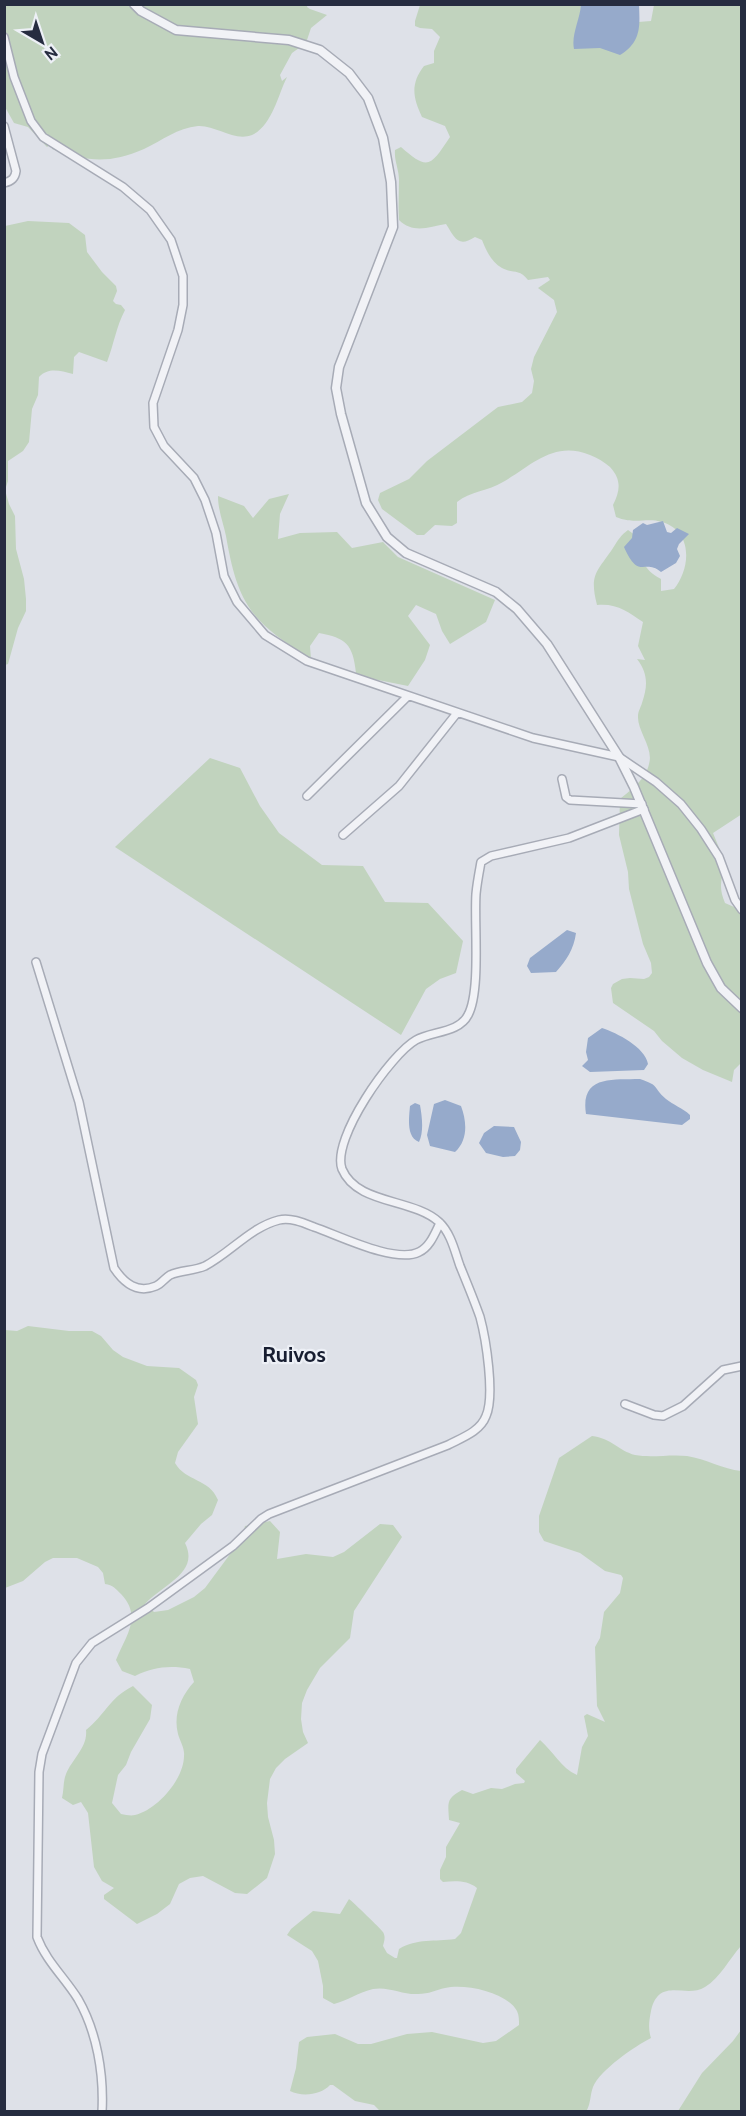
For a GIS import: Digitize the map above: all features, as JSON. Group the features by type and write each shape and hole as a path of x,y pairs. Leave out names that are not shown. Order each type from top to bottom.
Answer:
{"street":[{"path":"134,4 141,11 176,30 289,39 320,50 350,72 368,98 382,138 390,182 393,227 339,367 336,388 340,414 366,503 387,537 406,554 496,592 517,609 547,644 619,757 643,807 707,963 721,988 741,1008"},
{"path":"4,38 14,77 31,121 44,138 123,187 150,210 171,240 183,276 183,305 178,330 153,403 154,427 164,446 194,478 205,500 216,533 224,576 237,602 265,635 307,661 533,738 619,757 656,782 681,804 701,829 719,857 741,910"},
{"path":"4,126 16,171 11,181 4,183"},
{"path":"307,795 408,696"},
{"path":"343,835 399,786 458,713"},
{"path":"562,779 566,797 570,800 643,807"},
{"path":"102,2112 103,2094 94,2035 78,2000 43,1953 38,1937 39,1772 42,1754 60,1701 76,1663 93,1643 147,1608 233,1546 261,1519 447,1445 475,1431 486,1416 490,1384 480,1319 449,1236 440,1223 430,1216 416,1209 371,1195 352,1182 342,1168 341,1150 351,1123 379,1079 403,1050 417,1039 457,1026 467,1017 473,1000 476,894 481,862 491,856 569,838 643,807"},
{"path":"36,962 79,1102 114,1268 121,1279 132,1288 155,1286 171,1275 207,1265 264,1226 281,1219 299,1221 388,1253 406,1255 419,1252 430,1243 440,1223"},
{"path":"625,1404 654,1415 672,1413 723,1370 741,1366"}],"green space":[{"path":"308,4 307,7 310,9 327,15 311,28 306,43 292,53 280,75 282,81 287,77 274,109 265,125 252,135 245,137 232,135 205,126 190,127 131,154 109,159 88,159 52,149 52,143 47,147 28,127 14,123 5,107 5,5"},
{"path":"420,5 605,5 638,22 651,21 654,5 741,5 742,814 713,833 726,865 721,884 723,898 725,903 741,910 741,1063 734,1070 732,1082 682,1058 654,1031 613,1003 611,988 613,984 622,979 644,979 652,973 629,889 628,872 619,835 620,799 641,779 650,758 638,722 646,685 643,669 637,659 645,660 638,646 643,622 616,607 597,605 594,580 620,538 628,530 639,538 646,567 661,579 661,591 674,589 684,571 686,561 684,542 679,533 662,522 616,517 613,505 619,486 617,476 610,467 598,459 577,451 565,450 544,456 497,485 462,498 457,502 457,523 452,526 435,525 424,535 417,535 382,509 378,500 380,493 409,479 427,461 498,407 522,402 532,393 534,381 531,369 534,357 557,312 554,300 538,288 550,280 548,277 528,280 519,273 502,268 487,252 482,240 475,237 465,242 458,240 446,224 416,228 399,220 399,176 395,150 401,147 418,160 429,162 434,159 450,137 445,126 422,117 415,97 417,79 424,66 434,63 434,51 440,37 432,29 415,26"},
{"path":"28,221 69,223 85,235 87,252 116,286 117,291 113,301 125,310 107,362 79,352 74,357 73,374 51,371 39,377 38,395 32,409 29,442 23,451 8,461 8,481 5,490 5,226"},
{"path":"5,490 15,516 16,549 24,579 26,611 18,628 8,664 5,665"},
{"path":"289,494 280,514 278,539 300,533 337,532 352,548 383,542 398,557 495,600 486,622 450,644 436,614 416,605 408,616 430,645 425,660 408,686 368,678 356,673 350,649 347,644 336,637 319,633 310,646 311,659 261,622 243,596 231,560 218,496 244,506 253,518 269,499"},
{"path":"210,758 240,768 260,806 279,833 322,865 363,866 385,902 428,903 463,941 456,973 440,979 426,989 401,1035 115,847"},
{"path":"28,1326 92,1331 101,1336 113,1350 123,1357 147,1366 179,1368 196,1380 198,1385 194,1397 198,1424 178,1452 175,1463 185,1474 209,1488 218,1500 212,1515 185,1543 188,1562 184,1570 145,1604 154,1612 168,1610 194,1597 205,1588 242,1538 245,1526 270,1521 280,1532 277,1559 306,1554 333,1557 344,1552 380,1524 393,1525 402,1537 354,1611 350,1638 320,1668 307,1690 302,1703 301,1719 308,1743 285,1759 270,1779 267,1803 275,1854 267,1878 247,1894 235,1893 203,1876 190,1878 179,1884 170,1904 157,1914 137,1924 104,1899 104,1895 114,1888 102,1881 94,1867 88,1813 81,1802 73,1805 62,1798 66,1774 85,1742 86,1730 112,1701 133,1686 152,1705 150,1719 126,1765 118,1775 112,1803 121,1814 135,1815 152,1807 160,1800 174,1783 183,1765 184,1753 178,1734 177,1713 185,1693 194,1682 190,1669 169,1667 135,1676 122,1671 116,1660 130,1627 131,1611 121,1594 112,1586 105,1584 103,1573 98,1567 77,1558 53,1558 23,1581 5,1588 5,1330 17,1331"},
{"path":"592,1436 604,1439 635,1455 687,1456 741,1471 741,1946 720,1973 705,1987 690,1991 667,1991 660,1994 651,2011 649,2031 651,2038 627,2053 603,2073 593,2087 587,2110 380,2111 374,2105 355,2101 333,2085 311,2094 290,2091 299,2042 307,2037 335,2034 358,2044 371,2044 407,2034 432,2032 483,2043 496,2041 519,2025 519,2016 512,2004 495,1994 473,1988 453,1987 418,1994 373,1989 334,2004 323,1998 318,1961 312,1951 287,1935 313,1911 340,1914 349,1899 383,1932 385,1938 383,1946 387,1953 395,1958 397,1958 399,1949 413,1943 455,1939 461,1933 477,1888 465,1882 443,1882 440,1879 440,1870 446,1857 446,1847 460,1823 449,1820 448,1805 453,1796 462,1790 473,1794 491,1788 502,1789 524,1783 525,1781 516,1773 516,1769 540,1740 566,1768 577,1775 582,1747 588,1736 584,1716 587,1714 605,1722 597,1706 595,1647 600,1638 604,1612 620,1593 623,1578 621,1575 605,1571 580,1553 544,1541 539,1532 539,1516 559,1458"},
{"path":"741,2030 741,2111 678,2111 702,2073"}],"water":[{"path":"581,5 639,5 638,33 632,45 620,55 600,48 574,49"},
{"path":"663,521 667,532 671,533 677,528 689,534 679,544 677,549 680,556 676,563 661,572 655,568 638,566 629,557 624,547 632,538 633,530 643,523 647,525"},
{"path":"567,930 576,933 575,939 560,968 556,972 531,973 527,966 530,958"},
{"path":"602,1028 622,1037 642,1052 648,1064 644,1070 590,1072 582,1066 588,1060 586,1052 588,1038"},
{"path":"640,1079 654,1085 666,1099 690,1115 690,1119 682,1125 586,1114 585,1101 593,1086 609,1080"},
{"path":"445,1100 461,1106 464,1118 464,1136 455,1152 430,1146 427,1135 434,1104"},
{"path":"415,1103 420,1105 421,1114 422,1129 419,1142 412,1136 409,1127 410,1106"},
{"path":"494,1126 514,1127 521,1142 520,1150 515,1156 503,1157 486,1153 479,1143 484,1133"}],"district":[{"name":"Ruivos","path":"294,1354"}]}
